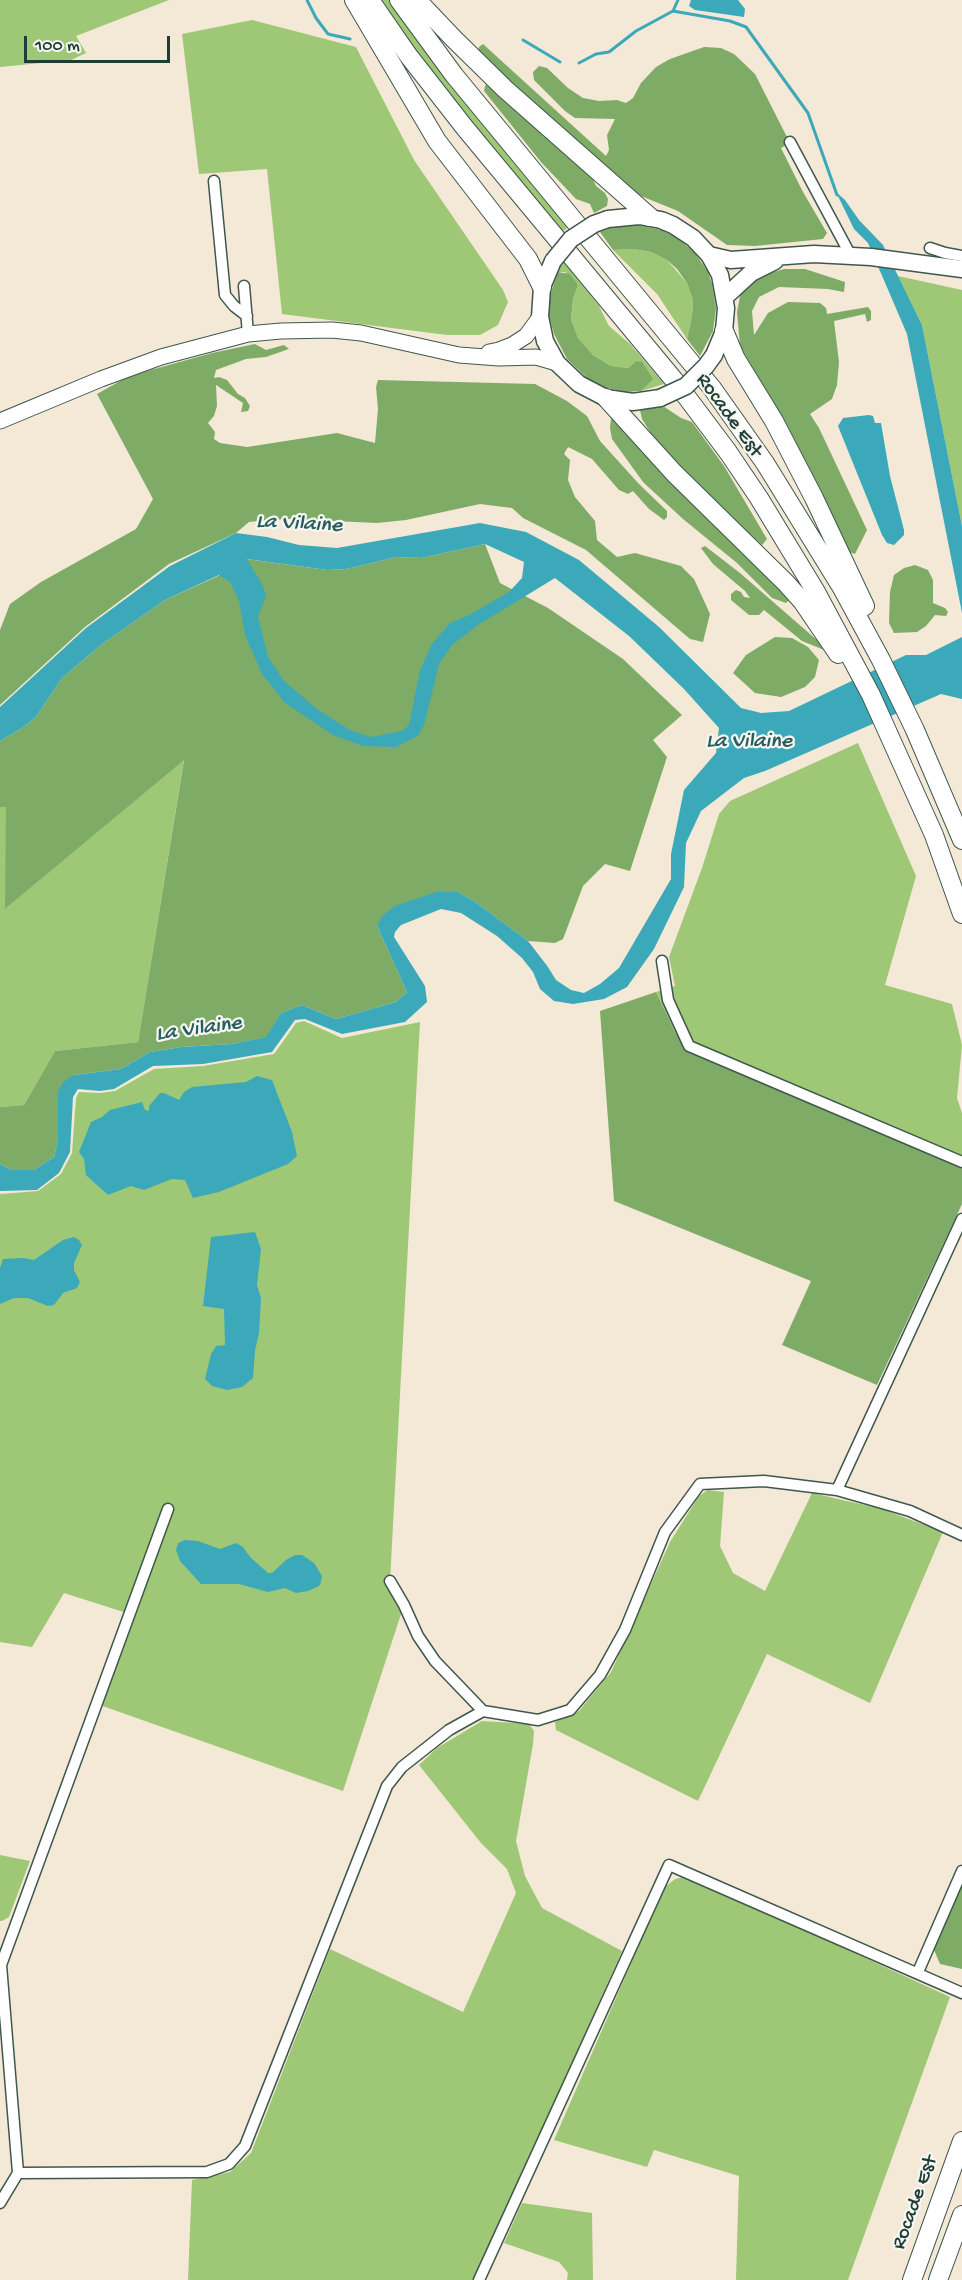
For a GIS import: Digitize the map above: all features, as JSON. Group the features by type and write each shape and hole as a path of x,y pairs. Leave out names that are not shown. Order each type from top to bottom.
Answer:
{"highway":[{"path":"354,0 437,141 528,260 542,287"},
{"name":"Rocade Est","path":"370,0 438,93 624,317 710,427 787,543 845,655"},
{"name":"Rocade Est","path":"399,0 462,84 712,388 765,463 875,639 881,660 915,729 962,840"},
{"path":"417,0 505,88 650,217"},
{"path":"724,331 736,359 778,429 814,498 875,639"},
{"path":"606,398 674,473 786,583 845,655 934,835 962,914"},
{"path":"889,742 962,921"},
{"name":"Rocade Est","path":"912,2280 962,2141"},
{"path":"938,2280 962,2215"}],"main road":[{"path":"629,216 650,217 667,222 683,231 709,255 720,275 725,297 724,331 714,355 702,372 686,386 660,398 633,402 606,398 579,384 557,363 545,341 540,317 542,287 553,261 571,239 594,224 629,216"},
{"path":"709,255 731,260 814,254 871,256 962,269"},
{"path":"725,297 751,273 787,256"},
{"path":"459,355 499,350 512,345 526,336 540,317"},
{"path":"0,421 132,367 190,348 248,334 332,330 393,339 459,355 500,358 536,357 557,363"}],"street":[{"path":"790,142 851,256"},
{"path":"214,182 225,295 247,316"},
{"path":"930,248 962,256"},
{"path":"244,286 248,334"},
{"path":"662,961 668,1000 689,1046 962,1162"},
{"path":"837,1490 962,1219"},
{"path":"390,1581 418,1636 435,1661 483,1711 538,1720 570,1710 600,1675 625,1630 665,1532 700,1484 764,1481 837,1490 909,1511 962,1535"},
{"path":"0,2203 18,2173 1,1965 6,1937 168,1509"},
{"path":"18,2173 207,2172 229,2164 245,2146 387,1786 402,1767 449,1730 483,1711"},
{"path":"479,2280 669,1865 962,1993"},
{"path":"918,1972 962,1871"}],"green space":[{"path":"0,0 169,0 76,36 86,53 71,60 0,67"},
{"path":"378,0 391,0 570,226 562,232 450,97"},
{"path":"252,20 356,47 414,160 503,290 508,302 498,325 480,335 447,335 282,314 267,169 199,174 182,34"},
{"path":"483,44 606,156 609,150 607,135 615,119 575,118 534,80 533,72 539,66 547,68 568,88 583,98 599,101 617,100 626,103 633,98 641,83 656,67 670,59 704,47 721,48 734,54 755,74 790,143 781,148 827,233 823,239 755,246 727,245 678,211 636,194 478,52 479,47"},
{"path":"488,83 591,175 596,186 605,193 608,199 607,206 594,213 590,204 576,199 541,162 484,91"},
{"path":"631,224 662,230 679,239 695,253 708,272 716,308 713,331 700,356 687,339 693,300 687,283 677,269 667,260 651,252 633,249 613,250 600,232"},
{"path":"633,249 651,252 667,260 687,283 693,300 687,339 657,294 613,250"},
{"path":"564,262 599,306 609,326 630,344 664,384 641,391 652,379 629,368 611,366 593,355 578,338 571,319 573,299 578,285 565,272 558,272"},
{"path":"784,269 805,269 845,282 844,292 779,287 759,297 752,311 754,335 768,313 788,302 820,303 826,308 827,314 868,307 871,311 871,320 867,322 865,314 834,321 839,362 837,385 832,399 810,414 819,428 867,530 855,554 846,551 785,422 740,346 737,312 740,296 748,284 764,275"},
{"path":"558,272 570,274 578,285 573,299 571,319 578,338 593,355 611,366 629,368 636,361 642,362 653,379 641,391 626,392 607,388 587,378 567,359 554,334 549,316 549,298"},
{"path":"898,276 962,290 962,526 922,325"},
{"path":"255,344 266,350 284,345 289,349 266,357 246,359 216,370 214,378 227,380 250,406 248,411 241,412 243,403 216,385 217,406 214,416 208,423 215,432 214,439 220,443 247,447 337,433 375,443 378,380 535,384 567,401 587,416 600,441 667,511 667,517 664,520 649,509 633,491 628,494 619,490 592,459 568,447 564,454 570,460 568,480 575,497 595,521 597,540 617,557 635,553 681,566 694,579 710,614 703,642 690,639 586,550 523,518 512,508 480,504 406,520 377,523 268,520 249,522 236,533 169,564 85,627 0,705 0,630 10,604 41,582 136,529 153,499 97,394 129,376 212,353"},
{"path":"663,406 681,418 692,422 724,466 767,539 762,545 693,480 652,435 642,419 640,410"},
{"path":"611,418 623,427 691,503 785,593 789,600 786,603 772,598 737,563 683,519 643,482 612,439"},
{"path":"485,544 500,583 548,608 623,659 682,715 653,740 667,757 630,871 605,864 583,886 563,939 555,943 528,941 474,901 458,892 377,926 407,992 396,1002 336,1019 302,1005 281,1013 267,1037 232,1044 181,1047 150,1052 121,1069 74,1075 58,1092 58,1141 54,1157 34,1170 12,1170 0,1164 0,1107 24,1105 55,1051 138,1042 184,760 5,909 6,807 0,807 0,741 35,718 62,678 102,644 165,600 218,576 246,559 327,570 346,569 397,557 421,558"},
{"path":"705,546 740,573 818,641 824,650 802,641 764,610 759,615 749,615 731,600 731,594 736,590 744,597 750,598 713,564 701,548"},
{"path":"915,565 928,570 933,580 933,603 945,608 948,612 946,616 935,615 926,626 917,632 894,633 889,623 890,592 894,575 904,568"},
{"path":"775,637 792,638 808,647 819,660 815,677 805,687 781,697 755,693 733,673 746,655"},
{"path":"858,743 916,876 885,985 952,1004 962,1045 957,1098 962,1113 962,1169 689,1050 676,1034 656,992 675,986 669,957 719,814 730,801"},
{"path":"184,759 138,1042 55,1051 24,1105 0,1107 0,807 6,806 6,908"},
{"path":"656,992 676,1034 689,1050 962,1169 962,1204 877,1385 782,1345 811,1281 614,1201 600,1011"},
{"path":"304,1021 342,1038 420,1022 390,1581 404,1605 343,1791 97,1704 130,1614 64,1593 32,1647 0,1642 0,1194 38,1191 61,1174 72,1153 76,1098 79,1092 115,1091 154,1069 203,1066 274,1054 296,1023"},
{"path":"708,1490 724,1492 720,1546 733,1573 765,1591 812,1493 882,1509 943,1532 870,1703 767,1654 698,1801 556,1730 555,1722 579,1711 611,1672 670,1542 699,1496"},
{"path":"482,1721 529,1724 534,1731 516,1841 525,1876 542,1908 622,1951 474,2280 188,2280 192,2180 230,2172 251,2153 330,1949 463,2012 516,1893 507,1869 481,1843 419,1765 437,1748"},
{"path":"0,1855 30,1861 9,1917 2,1921 0,1921"},
{"path":"687,1876 950,1997 848,2280 736,2280 739,2176 654,2150 647,2167 554,2140 664,1888 675,1879"},
{"path":"962,1886 962,1969 940,1964 934,1950"},
{"path":"522,2203 592,2213 593,2280 567,2280 568,2273 559,2262 504,2243"}],"water":[{"path":"691,0 738,0 745,9 744,17 695,10 689,6"},
{"path":"836,192 883,245 922,325 962,526 962,613 907,334 868,243 854,229"},
{"path":"873,416 875,423 881,423 890,476 904,530 904,535 894,545 887,543 882,535 838,426 843,418"},
{"name":"La Vilaine","path":"480,523 526,532 579,560 659,627 741,708 761,713 789,711 906,655 926,655 962,637 962,699 941,694 744,778 701,811 686,843 684,887 654,949 627,987 604,999 573,1004 554,1001 540,989 533,972 522,958 497,936 461,913 441,909 401,925 395,932 394,937 425,986 427,1002 405,1022 342,1034 305,1019 295,1020 272,1052 203,1064 153,1066 114,1089 100,1091 78,1089 73,1097 70,1152 59,1173 37,1190 0,1191 0,1164 12,1170 34,1170 54,1157 58,1141 58,1092 63,1082 74,1075 121,1069 150,1052 181,1047 232,1044 266,1037 281,1013 302,1005 336,1019 396,1002 407,992 377,926 382,916 395,906 436,892 458,892 474,901 528,941 556,980 571,990 584,993 600,984 619,968 671,879 671,854 684,790 716,753 719,728 684,689 629,636 555,578 478,625 452,645 439,664 424,725 418,736 396,747 363,746 333,735 285,703 262,674 245,635 239,601 230,582 219,575 165,600 102,644 62,678 35,718 0,741 0,707 86,628 170,566 236,533 267,537 299,545 337,548","holes":["485,544 524,562 522,578 509,592 450,623 432,644 420,670 409,725 402,731 371,737 350,730 317,709 284,681 268,657 258,616 266,596 263,586 247,559 327,570 346,569 397,557 421,558"]},
{"path":"257,1076 272,1080 292,1132 297,1156 288,1164 219,1192 193,1198 185,1180 172,1179 144,1190 131,1186 108,1195 86,1175 84,1159 79,1152 91,1122 110,1110 142,1102 145,1110 149,1111 149,1106 160,1093 179,1100 184,1092 192,1087 246,1082"},
{"path":"255,1232 261,1249 257,1285 261,1298 253,1378 242,1387 227,1390 212,1386 205,1379 211,1354 216,1346 225,1345 224,1309 203,1306 211,1237"},
{"path":"74,1237 82,1245 74,1263 74,1270 80,1282 77,1288 63,1293 54,1305 48,1306 28,1298 14,1298 0,1304 0,1268 3,1259 34,1260 63,1240"},
{"path":"185,1540 198,1541 220,1549 236,1543 243,1547 250,1557 268,1573 272,1573 295,1555 302,1555 314,1563 322,1576 321,1582 319,1586 308,1591 296,1593 285,1588 268,1592 239,1584 201,1584 180,1561 176,1550 178,1543"}],"waterway":[{"path":"307,0 316,18 328,34 350,39"},
{"path":"673,11 678,0"},
{"path":"579,63 596,54 609,52 636,31 673,11 730,21 746,27 808,113 837,195"},
{"path":"523,40 560,62"}]}
